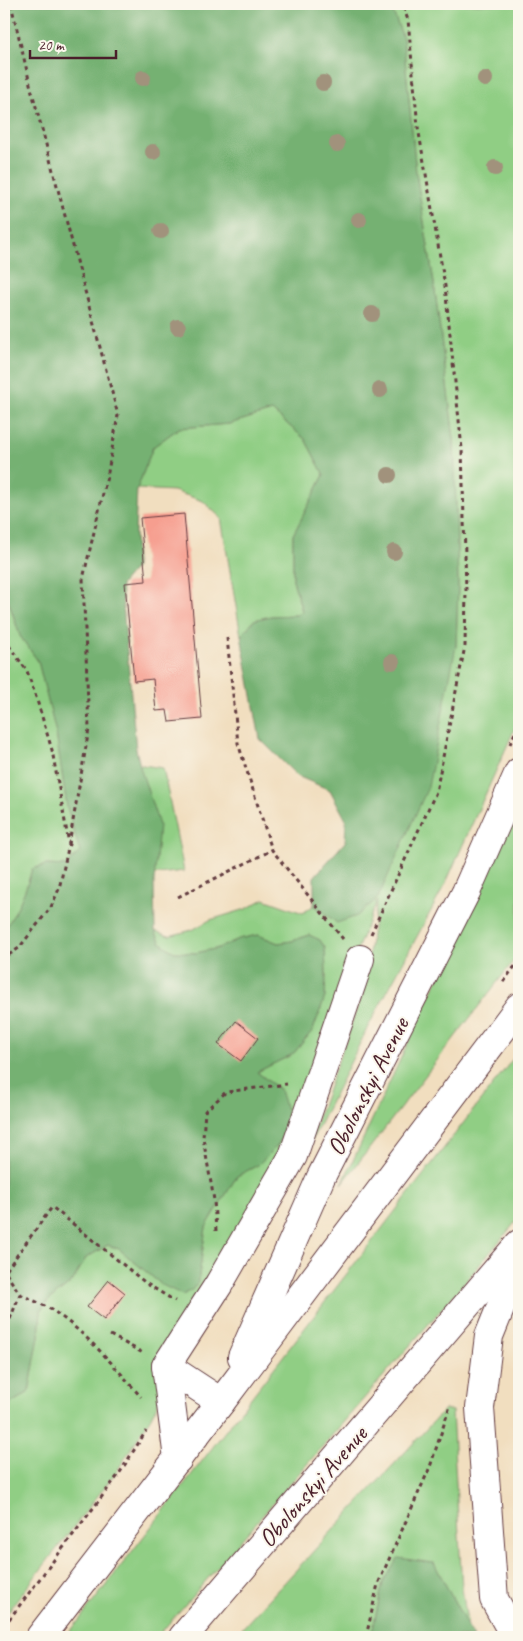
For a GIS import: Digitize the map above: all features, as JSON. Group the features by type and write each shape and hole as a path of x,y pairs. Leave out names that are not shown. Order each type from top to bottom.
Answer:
{"main road":[{"name":"Obolonskyi Avenue","path":"222,1402 321,1177 466,892 519,772"},
{"path":"178,1459 166,1366 219,1284 293,1156 360,959"},
{"name":"Obolonskyi Avenue","path":"40,1637 222,1402 519,1007"},
{"name":"Obolonskyi Avenue","path":"183,1637 519,1244"},
{"path":"515,1637 494,1599 480,1408 489,1336 519,1262"},
{"path":"166,1366 222,1402"}],"path":[{"path":"4,958 19,948 51,906 59,889 69,844 89,729 83,579 108,472 118,415 31,88 11,4"},
{"path":"227,638 238,743 272,850 360,959 436,792 465,646 466,590 462,449 445,286 418,127 408,20 402,4"},
{"path":"4,639 27,671 36,697 52,750 69,844"},
{"path":"178,897 272,850"},
{"path":"216,1237 214,1200 203,1138 205,1111 226,1092 320,1080"},
{"path":"144,1401 110,1360 51,1310 20,1294 5,1272 52,1207 147,1284 176,1301 201,1312"},
{"path":"4,1334 20,1294"},
{"path":"110,1335 166,1366"},
{"path":"366,1637 378,1584 430,1467 451,1404"},
{"path":"4,1626 119,1474 150,1424"}],"green space":[{"path":"4,4 390,4 403,38 416,173 434,283 454,439 458,585 456,646 428,787 378,898 357,916 337,923 314,905 314,877 345,842 346,820 330,790 297,776 260,739 241,636 254,620 271,616 297,615 302,611 293,580 293,535 324,475 305,439 272,411 229,424 179,428 153,447 137,489 136,567 121,585 136,749 159,825 154,882 155,931 161,943 174,952 196,953 219,948 239,939 258,935 278,943 292,941 309,935 320,940 325,948 325,997 313,1030 293,1054 257,1072 280,1090 290,1123 277,1146 258,1165 237,1176 206,1227 198,1282 192,1290 183,1295 162,1285 119,1249 108,1245 86,1258 72,1282 48,1301 41,1310 39,1336 29,1392 10,1404 4,1444 4,930 21,901 32,869 46,865 65,866 80,852 67,807 56,733 38,661 20,636 7,596 4,571 4,503 10,470 4,410"},
{"path":"390,4 519,4 519,719 445,885 369,1025 304,1156 363,992 377,901 334,1006 281,1153 151,1417 117,1471 4,1617 4,1444 10,1404 29,1392 39,1336 41,1310 48,1301 72,1282 86,1258 108,1245 119,1249 162,1285 198,1282 206,1227 237,1176 258,1165 280,1090 257,1072 293,1054 313,1030 325,997 325,948 320,940 309,935 292,941 278,943 258,935 239,939 219,948 196,953 174,952 161,943 155,931 169,936 192,930 210,920 246,909 264,899 303,913 314,905 337,923 456,646 458,585 454,439 434,283 416,173 403,38"},
{"path":"4,410 10,470 4,503"},
{"path":"272,411 305,439 324,475 293,535 293,580 302,611 297,615 271,616 254,620 241,636 221,518 203,501 174,491 137,489 153,447 179,428 229,424"},
{"path":"4,571 7,596 20,636 38,661 56,733 67,807 80,852 66,866 46,865 32,869 21,901 4,930"},
{"path":"95,758 163,768 184,871 117,879"},
{"path":"519,805 519,954 342,1184"},
{"path":"519,1051 519,1218 157,1637 66,1637"},
{"path":"445,1409 452,1411 462,1588 468,1628 434,1563 383,1583 371,1637 234,1637"},
{"path":"398,1558 434,1563 473,1637 371,1637 383,1583"}],"building":[{"path":"184,514 202,719 169,722 167,710 156,711 153,679 134,681 125,583 146,581 140,518"},
{"path":"236,1021 258,1038 241,1061 218,1044"},
{"path":"109,1280 125,1293 104,1320 87,1307"}]}
